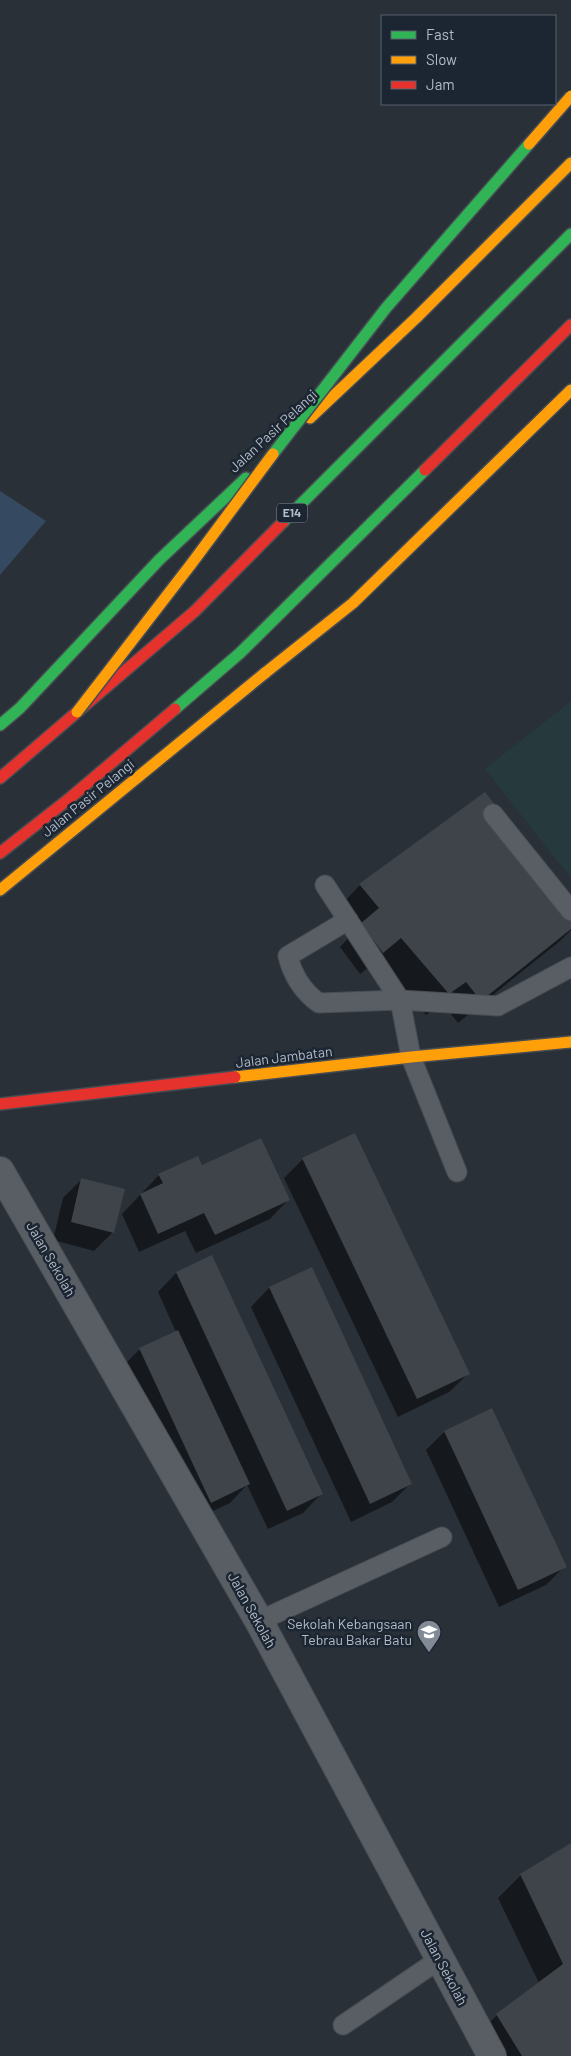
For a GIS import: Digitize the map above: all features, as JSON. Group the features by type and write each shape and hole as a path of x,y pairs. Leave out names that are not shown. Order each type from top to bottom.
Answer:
{"main road":[{"path":"77,712 192,563 305,410 380,316 571,96"},
{"name":"Jalan Pasir Pelangi","path":"0,725 20,708 159,560 416,318 571,163"},
{"name":"E14","path":"0,778 195,611 571,234"},
{"path":"0,852 70,798 240,653 571,325"},
{"name":"Jalan Pasir Pelangi","path":"0,890 265,672 353,603 571,390"},
{"name":"Jalan Jambatan","path":"0,1104 411,1057 571,1042"}],"street":[{"name":"Jalan Sekolah","path":"0,1171 259,1622 492,2056"}],"lane":[{"path":"493,814 571,911"},
{"path":"325,885 400,1000 411,1057 458,1172"},
{"path":"348,920 288,956 291,970 310,998 318,1003 400,1000 498,1006 571,967"},
{"path":"259,1622 442,1537"},
{"path":"343,2025 440,1959"}],"green space":[{"path":"571,701 571,878 485,769"}],"water":[{"path":"0,491 46,521 0,575"}],"building":[{"path":"485,792 571,901 571,929 481,1001 466,982 449,994 401,938 383,953 361,923 379,908 359,884"},
{"path":"355,1133 470,1374 417,1399 302,1158"},
{"path":"261,1138 290,1200 215,1235 204,1213 158,1234 140,1194 163,1183 158,1174 198,1156 202,1165"},
{"path":"81,1178 125,1189 114,1233 71,1222"},
{"path":"212,1255 323,1494 287,1511 176,1272"},
{"path":"312,1267 412,1484 370,1504 269,1287"},
{"path":"178,1330 250,1484 211,1503 139,1348"},
{"path":"492,1408 567,1567 518,1590 444,1431"},
{"path":"571,1843 571,2056 522,2056 496,2014 563,1964 520,1874"}],"traffic: fast":[{"path":"273,454 386,308 529,144"},
{"path":"283,522 571,234"},
{"path":"175,709 240,653 425,470"},
{"path":"0,725 20,708 159,560 246,478"}],"traffic: slow":[{"path":"529,144 571,96"},
{"path":"310,418 416,318 571,163"},
{"path":"265,673 353,603 571,390"},
{"path":"77,712 273,454"},
{"path":"0,890 265,673"},
{"path":"235,1077 411,1057 571,1042"}],"traffic: jam":[{"path":"425,470 571,325"},
{"path":"0,778 195,611 283,522"},
{"path":"0,853 70,798 175,709"},
{"path":"0,1104 235,1077"}],"place":[{"name":"Sekolah Kebangsaan Tebrau Bakar Batu","path":"429,1653"}]}
